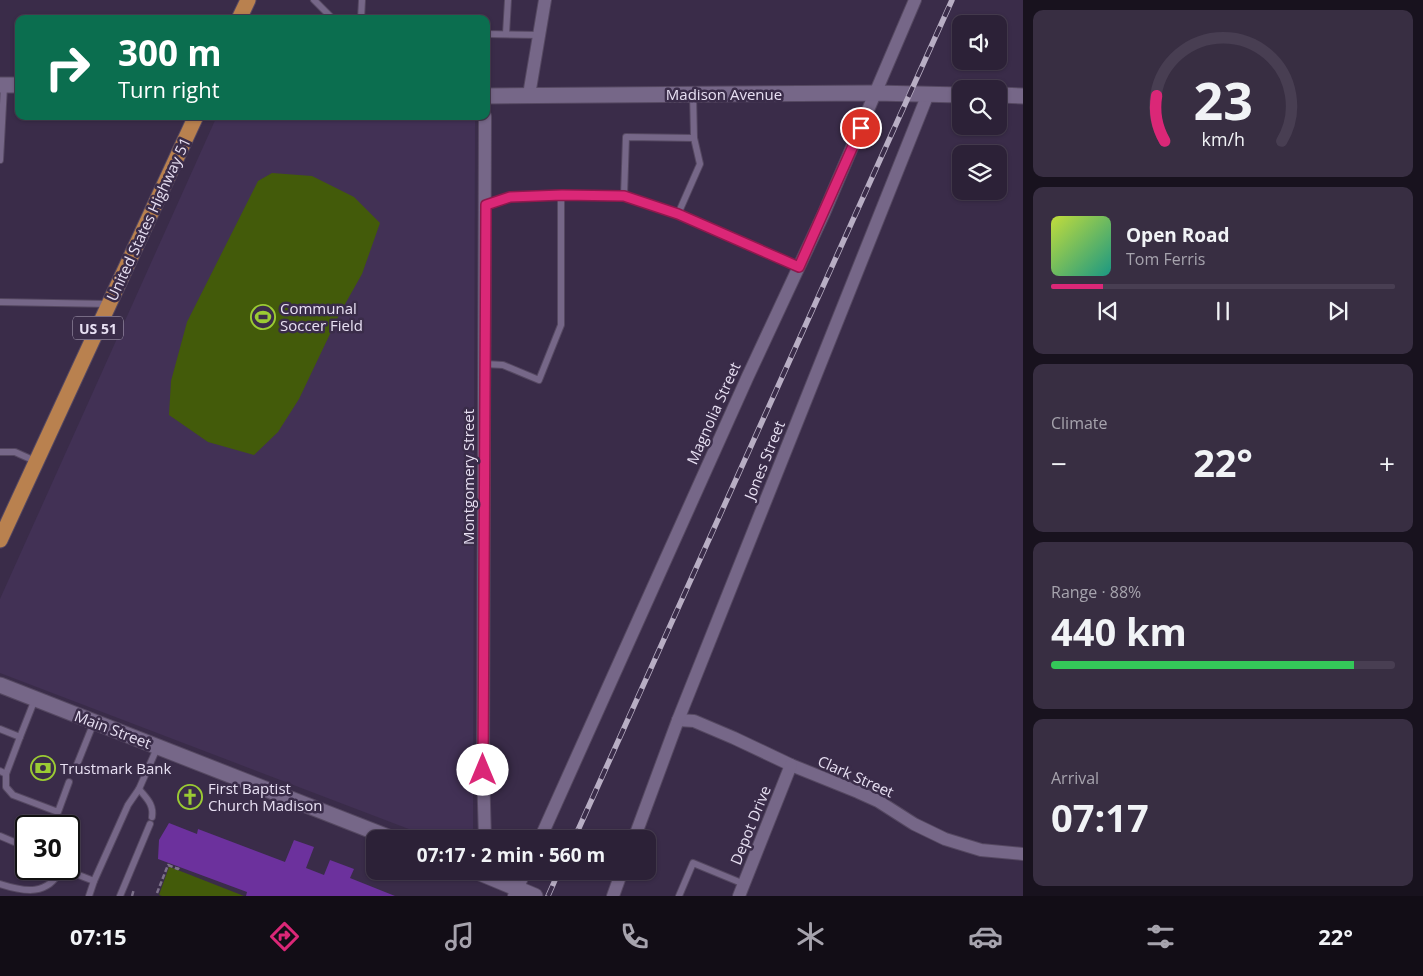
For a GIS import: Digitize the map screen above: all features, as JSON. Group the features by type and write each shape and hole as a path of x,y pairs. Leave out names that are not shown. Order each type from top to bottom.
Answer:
{"main road":[{"path":"241,15 248,0"},
{"name":"Madison Avenue","path":"490,96 952,95"},
{"path":"1007,95 1023,96"},
{"name":"United States Highway 51","path":"0,540 194,120"},
{"name":"Main Street","path":"0,685 370,830"},
{"path":"499,880 516,892 535,896"}],"street":[{"path":"529,95 545,0"},
{"name":"Magnolia Street","path":"544,830 743,386 824,214 916,0"},
{"name":"Jones Street","path":"637,830 678,720 928,94"},
{"name":"Montgomery Street","path":"485,830 483,770 486,120"},
{"name":"Clark Street","path":"678,720 694,721 791,765 878,801 914,824 945,839 980,850 1023,854"},
{"name":"Depot Drive","path":"739,896 791,765"},
{"path":"516,892 521,880"},
{"path":"613,896 619,880"}],"lane":[{"path":"314,0 329,15"},
{"path":"361,15 362,0"},
{"path":"506,34 508,0"},
{"path":"490,34 539,35"},
{"path":"0,160 8,85"},
{"path":"678,214 700,164 694,138 693,94"},
{"path":"624,196 626,137 694,138"},
{"path":"486,205 510,197 562,195 624,196 678,214 799,267"},
{"path":"485,364 503,365 539,380 561,324 562,195"},
{"path":"0,302 109,304"},
{"path":"0,452 16,452 36,462"},
{"path":"35,699 3,773 6,787 13,795 58,812 69,782"},
{"path":"76,767 94,722"},
{"path":"0,729 20,737"},
{"path":"89,896 128,805 139,789 157,746"},
{"path":"139,789 151,804 154,811 152,817"},
{"path":"120,896 150,824"},
{"path":"0,836 15,842"},
{"path":"679,896 693,863 744,884"},
{"path":"80,876 94,881"},
{"path":"0,884 22,891 35,891 54,880"}],"path":[{"path":"157,893 168,865 178,870 179,867"}],"shaded area":[{"path":"215,120 475,120 473,830 411,830 0,673 0,599"}],"green space":[{"name":"Communal Soccer Field","path":"272,173 312,176 354,197 380,223 362,274 340,313 299,399 278,432 254,455 208,442 169,415 171,381 187,322 258,181"},
{"path":"169,867 244,896 159,895"}],"building":[{"path":"169,823 197,834 198,829 285,862 294,840 314,847 306,868 324,875 330,860 354,869 350,878 395,896 246,896 247,892 158,859 159,840"}],"railway":[{"path":"578,830 952,0"},
{"path":"548,896 555,880"}],"place":[{"name":"Communal Soccer Field","path":"263,317"},
{"name":"Trustmark Bank","path":"43,768"},
{"name":"First Baptist Church Madison","path":"190,797"}],"route":[{"path":"483,770 486,205 510,197 562,195 624,196 678,214 799,267 861,128"}]}
